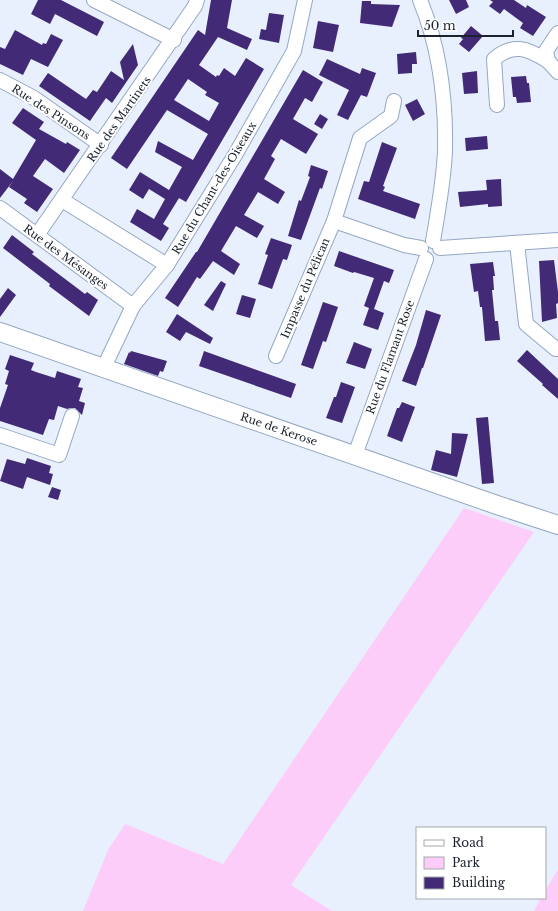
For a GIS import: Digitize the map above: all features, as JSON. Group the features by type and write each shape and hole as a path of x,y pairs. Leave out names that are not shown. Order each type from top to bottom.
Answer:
{"main road":[{"name":"Rue de Kerose","path":"0,332 558,525"}],"street":[{"path":"94,0 174,40"},
{"name":"Rue des Martinets","path":"37,235 174,40 196,6 197,0"},
{"name":"Rue du Chant-des-Oiseaux","path":"104,368 133,306 167,266 235,155 294,50 305,0"},
{"name":"Rue du Flamant Rose","path":"355,455 430,249 443,172 445,149 444,117 440,78 433,41 420,0"},
{"path":"548,61 546,50 558,33"},
{"path":"497,105 494,59 506,52 518,48 538,55 548,61 558,72"},
{"name":"Rue des Pinsons","path":"0,80 34,98 101,145"},
{"name":"Impasse du Pélican","path":"276,356 334,221 360,138 391,116 394,101"},
{"path":"62,200 167,266"},
{"name":"Rue des Mésanges","path":"0,208 133,306"},
{"path":"334,221 404,245 430,249 558,240"},
{"path":"517,243 526,324 556,349 558,349"},
{"path":"0,435 59,455 72,416"}],"green space":[{"path":"464,508 534,532 291,885 332,911 83,911 108,850 125,824 223,864"},
{"path":"558,869 558,911 534,911 540,899 546,899 546,889"}],"building":[{"path":"38,0 61,0 104,22 97,36 55,14 50,24 31,14"},
{"path":"211,0 232,0 227,28 252,39 247,50 218,37 199,65 216,77 217,75 219,76 224,68 235,76 246,58 264,69 186,202 179,198 163,224 169,228 161,241 130,222 137,209 154,219 165,199 149,189 143,199 129,190 140,172 169,190 182,167 155,152 158,141 193,160 208,134 167,110 127,169 111,158 198,30 205,35","holes":["188,79 207,92 205,95 219,103 209,121 174,100"]},
{"path":"449,0 466,0 469,7 456,14"},
{"path":"490,0 514,0 526,8 527,5 546,17 533,36 520,28 523,23 504,9 500,14 489,6 493,2"},
{"path":"362,1 371,1 371,4 400,5 392,27 360,23"},
{"path":"269,13 284,15 279,43 259,39 261,29 266,30"},
{"path":"318,21 339,25 333,52 313,48"},
{"path":"471,26 483,36 469,52 459,44 463,39 461,38"},
{"path":"15,30 42,45 43,43 46,44 51,34 63,40 48,67 31,59 23,75 0,64 0,47 5,49"},
{"path":"133,44 138,65 112,103 106,98 90,121 39,86 48,73 86,99 93,90 97,92 111,71 124,80 120,62"},
{"path":"416,52 417,64 412,64 412,73 398,74 397,54"},
{"path":"327,59 360,74 362,68 376,73 367,97 361,95 348,120 337,115 349,90 319,75"},
{"path":"303,70 323,82 312,102 305,98 293,119 318,134 306,154 281,139 271,156 275,159 264,179 285,192 278,204 258,192 244,215 264,226 257,238 236,226 221,251 240,264 234,275 213,261 200,279 197,277 178,307 165,298 197,252"},
{"path":"477,71 478,93 464,94 462,73"},
{"path":"526,76 527,83 529,83 531,102 517,103 516,97 513,97 511,77"},
{"path":"417,99 425,114 413,121 405,105"},
{"path":"23,108 44,122 39,129 80,150 64,173 45,159 33,176 53,189 37,212 24,203 27,199 9,187 13,181 0,198 0,169 13,179 36,140 12,123"},
{"path":"320,114 328,119 322,129 314,124"},
{"path":"487,136 488,149 466,151 465,138"},
{"path":"382,142 397,148 383,186 385,187 383,191 420,204 415,219 358,199 364,181 369,182"},
{"path":"311,165 328,171 322,189 320,188 301,240 288,236 299,200 301,201 310,177 308,176"},
{"path":"501,179 502,206 488,207 488,204 460,207 458,192 487,190 486,180"},
{"path":"12,235 34,252 32,254 85,294 87,292 98,300 89,316 49,286 50,284 3,248"},
{"path":"271,238 292,245 287,260 283,259 272,289 258,284 268,255 265,254"},
{"path":"339,251 394,270 389,283 384,281 374,309 384,313 378,330 363,325 369,308 364,306 374,278 354,272 353,273 334,266"},
{"path":"554,260 558,292 558,303 556,304 557,318 542,322 539,261"},
{"path":"493,262 495,276 493,276 494,290 492,290 495,321 498,321 500,340 485,341 482,307 480,307 478,291 474,292 470,264"},
{"path":"221,281 226,284 213,311 204,305"},
{"path":"8,288 16,295 0,317 0,299"},
{"path":"242,295 256,299 250,318 236,314"},
{"path":"323,302 338,307 326,342 323,341 313,369 301,365"},
{"path":"426,310 441,315 416,386 402,381 416,345"},
{"path":"177,314 213,338 210,344 186,332 180,341 166,332"},
{"path":"354,342 372,349 365,369 346,363"},
{"path":"527,350 558,379 558,399 517,361"},
{"path":"131,351 167,361 163,372 160,371 158,376 124,364 129,352 130,353"},
{"path":"204,351 296,384 291,398 199,366"},
{"path":"10,355 34,363 31,370 36,372 55,378 57,371 81,379 78,387 83,388 79,401 85,403 82,415 75,408 67,409 58,406 54,420 49,419 43,435 0,421 0,408 8,385 5,384 9,371 5,369"},
{"path":"341,382 355,387 342,423 326,418"},
{"path":"402,402 415,407 402,442 387,436 397,408 399,408"},
{"path":"488,417 494,483 482,484 476,418"},
{"path":"452,433 468,434 457,477 431,470 436,450 451,454"},
{"path":"27,458 51,466 49,473 53,474 50,485 27,477 23,489 0,481 7,459 25,464"},
{"path":"52,487 61,490 58,500 48,497"}]}
